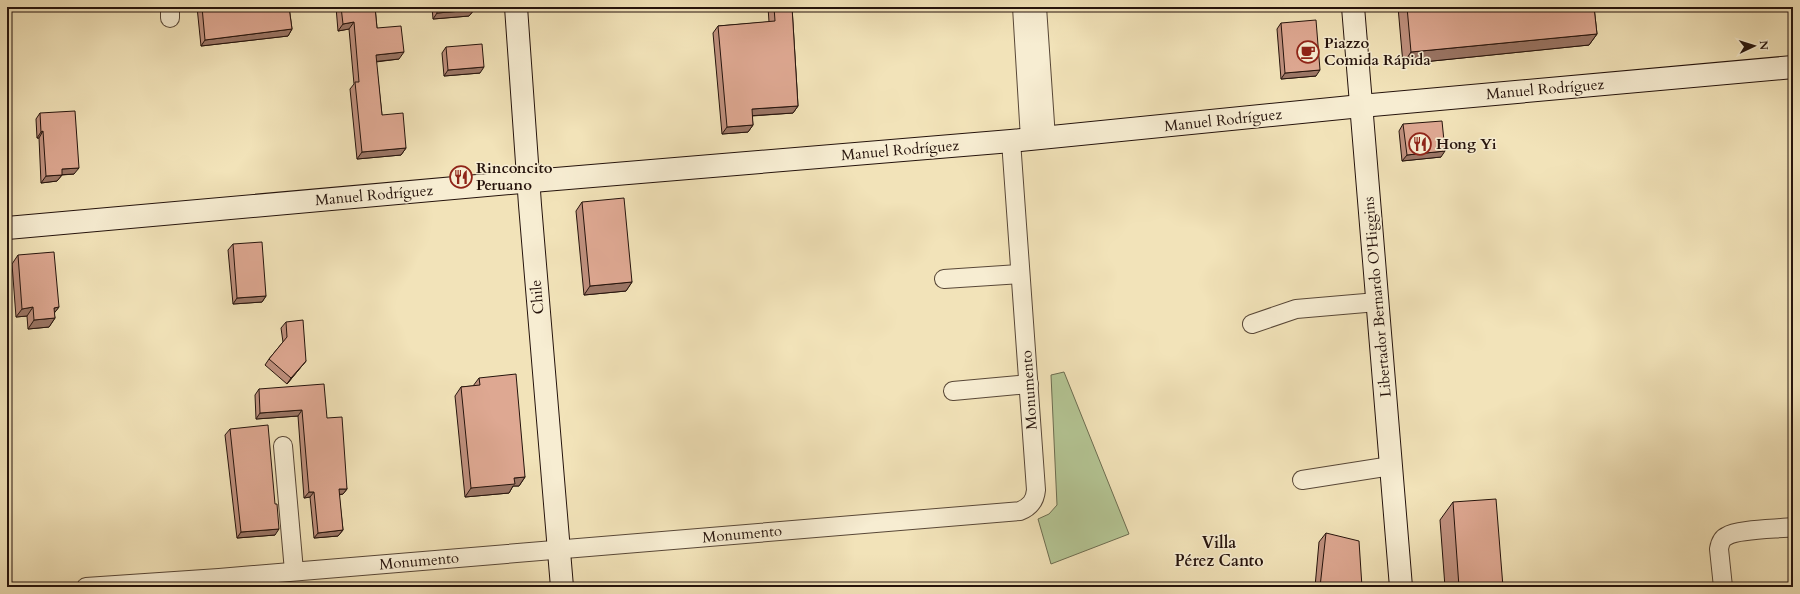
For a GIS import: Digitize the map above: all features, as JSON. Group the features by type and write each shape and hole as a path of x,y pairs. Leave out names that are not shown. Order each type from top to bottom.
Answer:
{"street":[{"name":"Chile","path":"516,7 528,181 562,587"},
{"path":"1022,7 1029,139"},
{"path":"1029,139 1037,7"},
{"name":"Libertador Bernardo O'Higgins","path":"1353,7 1401,587"},
{"name":"Manuel Rodríguez","path":"7,228 528,181 1029,139 1362,106 1793,67"},
{"name":"Monumento","path":"86,587 219,582 294,571 1020,511 1031,505 1036,496 1020,274 1029,139"},
{"path":"944,279 1020,274"},
{"path":"1252,324 1296,309 1377,302"},
{"path":"953,391 1029,384"},
{"path":"283,446 294,571"},
{"path":"1302,480 1391,466"},
{"path":"1723,587 1719,548 1726,536 1736,533 1793,527"}],"green space":[{"path":"1064,372 1129,534 1051,564 1038,519 1049,514 1057,505 1051,375"}],"building":[{"path":"202,7 289,7 292,29 205,40"},
{"path":"341,7 375,7 377,28 401,26 404,52 376,55 382,115 403,113 406,148 362,152 355,82 359,82 354,22 343,24"},
{"path":"437,7 473,7 474,10 437,13"},
{"path":"774,7 792,7 798,106 752,109 753,125 727,127 718,26 775,21"},
{"path":"1407,7 1594,7 1597,34 1411,52"},
{"path":"1316,20 1320,70 1285,73 1281,23"},
{"path":"482,44 484,67 448,70 446,47"},
{"path":"75,111 79,168 62,169 62,175 46,176 43,131 41,132 40,113"},
{"name":"Hong Yi","path":"1442,121 1445,151 1407,155 1403,124"},
{"path":"624,198 632,282 590,286 582,202"},
{"path":"262,242 266,296 237,298 233,244"},
{"path":"54,252 59,307 54,308 55,318 34,320 33,307 22,309 18,255"},
{"path":"303,320 306,361 291,378 269,359 287,337 286,322"},
{"path":"516,374 525,477 514,478 515,484 471,488 461,387 480,385 479,378"},
{"path":"324,384 327,418 342,417 347,489 339,489 343,530 318,533 314,492 309,492 302,410 260,413 259,389"},
{"path":"268,425 275,504 277,504 279,529 241,532 230,429"},
{"path":"1496,499 1503,587 1459,587 1453,502"},
{"path":"1326,533 1359,541 1362,587 1320,587"}],"place":[{"name":"Piazzo Comida Rápida","path":"1308,52"},
{"name":"Hong Yi","path":"1420,144"},
{"name":"Rinconcito Peruano","path":"461,177"}],"district":[{"name":"Villa Pérez Canto","path":"1219,551"}]}
